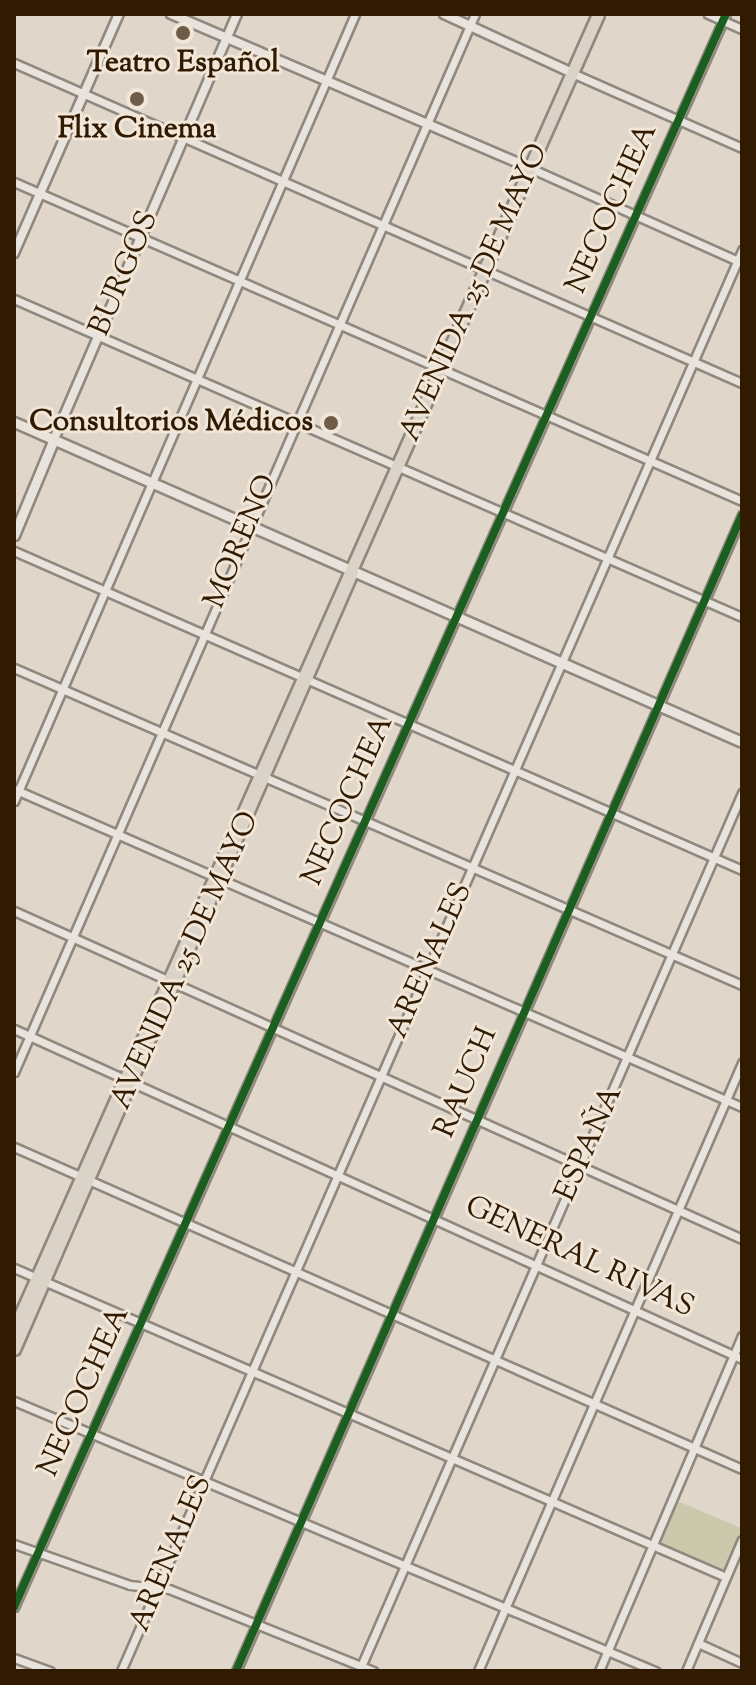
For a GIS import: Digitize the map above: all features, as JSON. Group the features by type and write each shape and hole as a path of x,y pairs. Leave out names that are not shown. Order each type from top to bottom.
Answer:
{"main road":[{"name":"AVENIDA 25 DE MAYO","path":"14,1349 84,1178 598,14"},
{"path":"14,422 248,528 742,742"},
{"name":"BURGOS","path":"14,535 54,439"},
{"name":"AVENIDA 25 DE MAYO","path":"14,1329 40,1280"}],"street":[{"path":"14,253 119,14"},
{"path":"171,14 426,121 740,262"},
{"name":"BURGOS","path":"54,439 237,14"},
{"path":"14,801 16,790 355,14"},
{"path":"444,14 742,148"},
{"name":"MORENO","path":"14,1072 294,421 475,14"},
{"path":"708,14 724,18 742,29"},
{"name":"NECOCHEA","path":"14,1607 506,513 724,18"},
{"path":"14,63 742,383"},
{"path":"14,182 550,414 742,501"},
{"name":"ARENALES","path":"121,1671 649,460 740,262 742,250"},
{"path":"14,299 742,617"},
{"name":"RAUCH","path":"236,1671 742,515"},
{"path":"14,551 742,870"},
{"path":"14,668 262,779 742,985"},
{"path":"16,790 742,1107"},
{"name":"ESPAÑA","path":"360,1669 454,1461 742,793"},
{"path":"14,911 742,1239"},
{"name":"GENERAL RIVAS","path":"14,1029 742,1359"},
{"path":"478,1671 742,1063"},
{"path":"14,1147 742,1469"},
{"path":"14,1268 726,1577"},
{"path":"599,1671 742,1336"},
{"path":"14,1401 655,1671"},
{"path":"14,1544 159,1588 255,1623 360,1669 373,1671"},
{"path":"686,1671 741,1544"},
{"path":"698,1643 742,1663"},
{"path":"14,1658 50,1671"}],"shaded area":[{"path":"675,1500 742,1528 724,1571 657,1542"}],"cycle path":[{"path":"14,1607 726,14"},
{"path":"236,1671 742,515"}],"place":[{"name":"Teatro Español","path":"183,33"},
{"name":"Flix Cinema","path":"137,99"},
{"name":"Consultorios Médicos","path":"331,423"}]}
